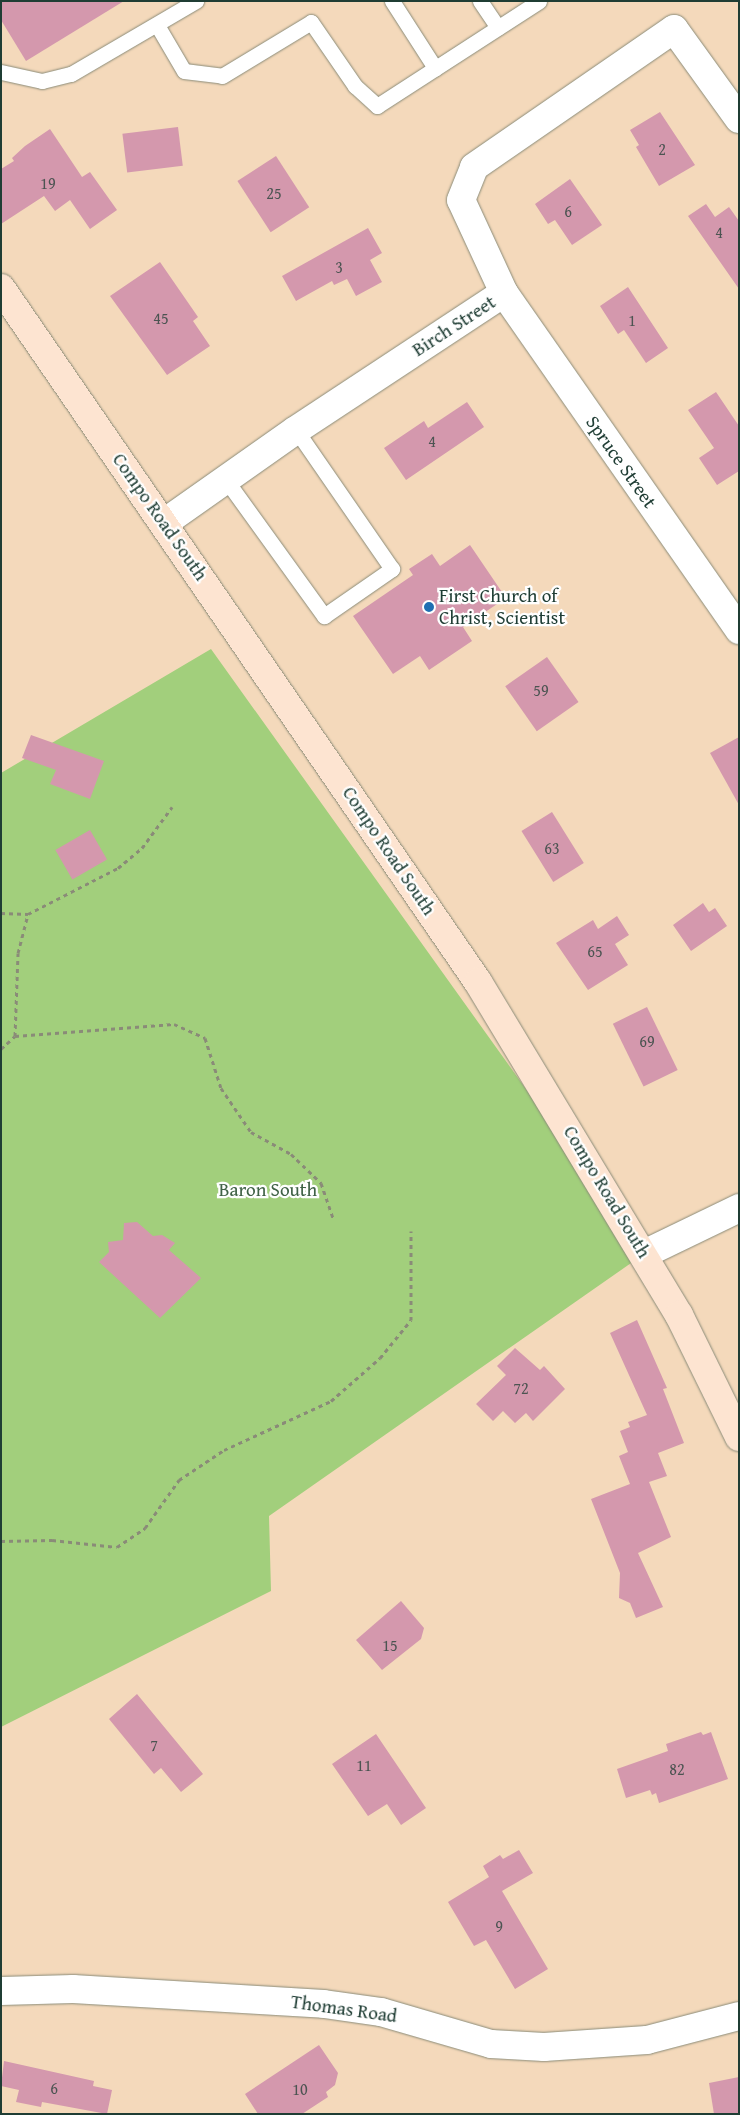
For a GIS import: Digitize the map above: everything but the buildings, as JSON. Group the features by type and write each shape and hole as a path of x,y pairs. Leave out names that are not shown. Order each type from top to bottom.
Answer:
{"main road":[{"name":"Compo Road South","path":"1,288 478,982 644,1254 704,1360 739,1437"}],"street":[{"name":"Birch Street","path":"164,523 296,430 504,293 461,200 474,167 674,29 739,119"},
{"name":"Spruce Street","path":"504,293 739,630"},
{"path":"644,1254 739,1208"},
{"name":"Thomas Road","path":"1,1991 73,1989 324,2004 381,2012 473,2040 524,2047 596,2045 647,2040 739,2016"}],"lane":[{"path":"1,72 42,81 71,74 196,1"},
{"path":"392,1 435,68"},
{"path":"480,1 498,28"},
{"path":"157,24 184,71 222,76 311,22 355,86 376,106 540,1"},
{"path":"226,480 324,616 392,569 296,430"}],"path":[{"path":"1,913 28,914 118,868 142,848 172,807"},
{"path":"15,1036 18,953 28,914"},
{"path":"1,1049 15,1036 174,1024 205,1038 221,1088 251,1132 291,1154 321,1184 334,1220"},
{"path":"1,1541 52,1540 117,1547 145,1528 179,1480 224,1450 330,1401 380,1358 411,1320 411,1232"}],"green space":[{"name":"Baron South","path":"211,649 644,1254 269,1516 271,1591 1,1727 1,773"}],"place":[{"name":"First Church of Christ, Scientist","path":"429,607"}]}
